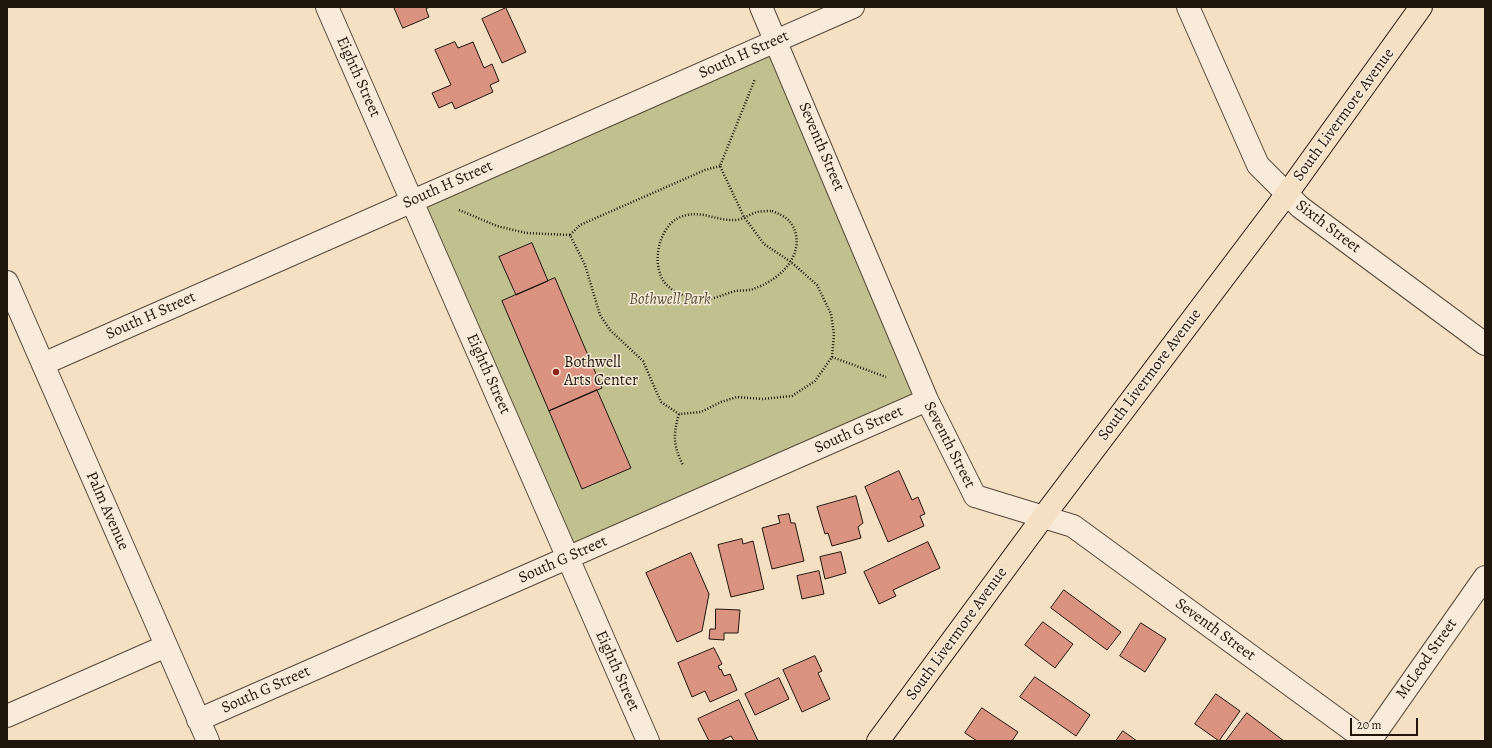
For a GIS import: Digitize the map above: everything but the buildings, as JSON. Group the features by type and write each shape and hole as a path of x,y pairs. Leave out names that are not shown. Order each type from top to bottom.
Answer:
{"main road":[{"name":"South Livermore Avenue","path":"878,741 1043,517 1286,195 1421,7"}],"street":[{"name":"Eighth Street","path":"327,7 648,741"},
{"name":"Seventh Street","path":"761,7 927,400 975,496 1073,526 1369,741"},
{"name":"South H Street","path":"43,364 853,7"},
{"name":"Sixth Street","path":"1188,7 1256,163 1286,195 1304,210 1485,344"},
{"name":"Palm Avenue","path":"7,282 208,741"},
{"name":"South G Street","path":"198,720 927,400"},
{"name":"McLeod Street","path":"1369,741 1485,577"},
{"path":"7,716 166,646"}],"path":[{"path":"570,235 584,265 600,315 610,330 643,361 661,402 679,414 701,412 721,402 737,397 762,399 792,396 815,381 832,357 834,334 830,314 817,285 791,262 764,244 744,217 720,166 755,79"},
{"path":"459,210 497,226 526,233 570,235 580,225 705,170 720,166"},
{"path":"772,211 786,217 795,229 797,241 796,253 791,262 780,274 766,284 752,290 738,291 710,299 693,299 678,293 665,282 658,266 659,245 665,230 676,219 689,214 736,220 744,217 758,212 772,211"},
{"path":"832,357 886,377"},
{"path":"679,414 675,427 674,442 683,465"}],"green space":[{"name":"Bothwell Park","path":"776,41 927,400 568,557 412,201"}],"place":[{"name":"Bothwell Arts Center","path":"556,372"}]}
